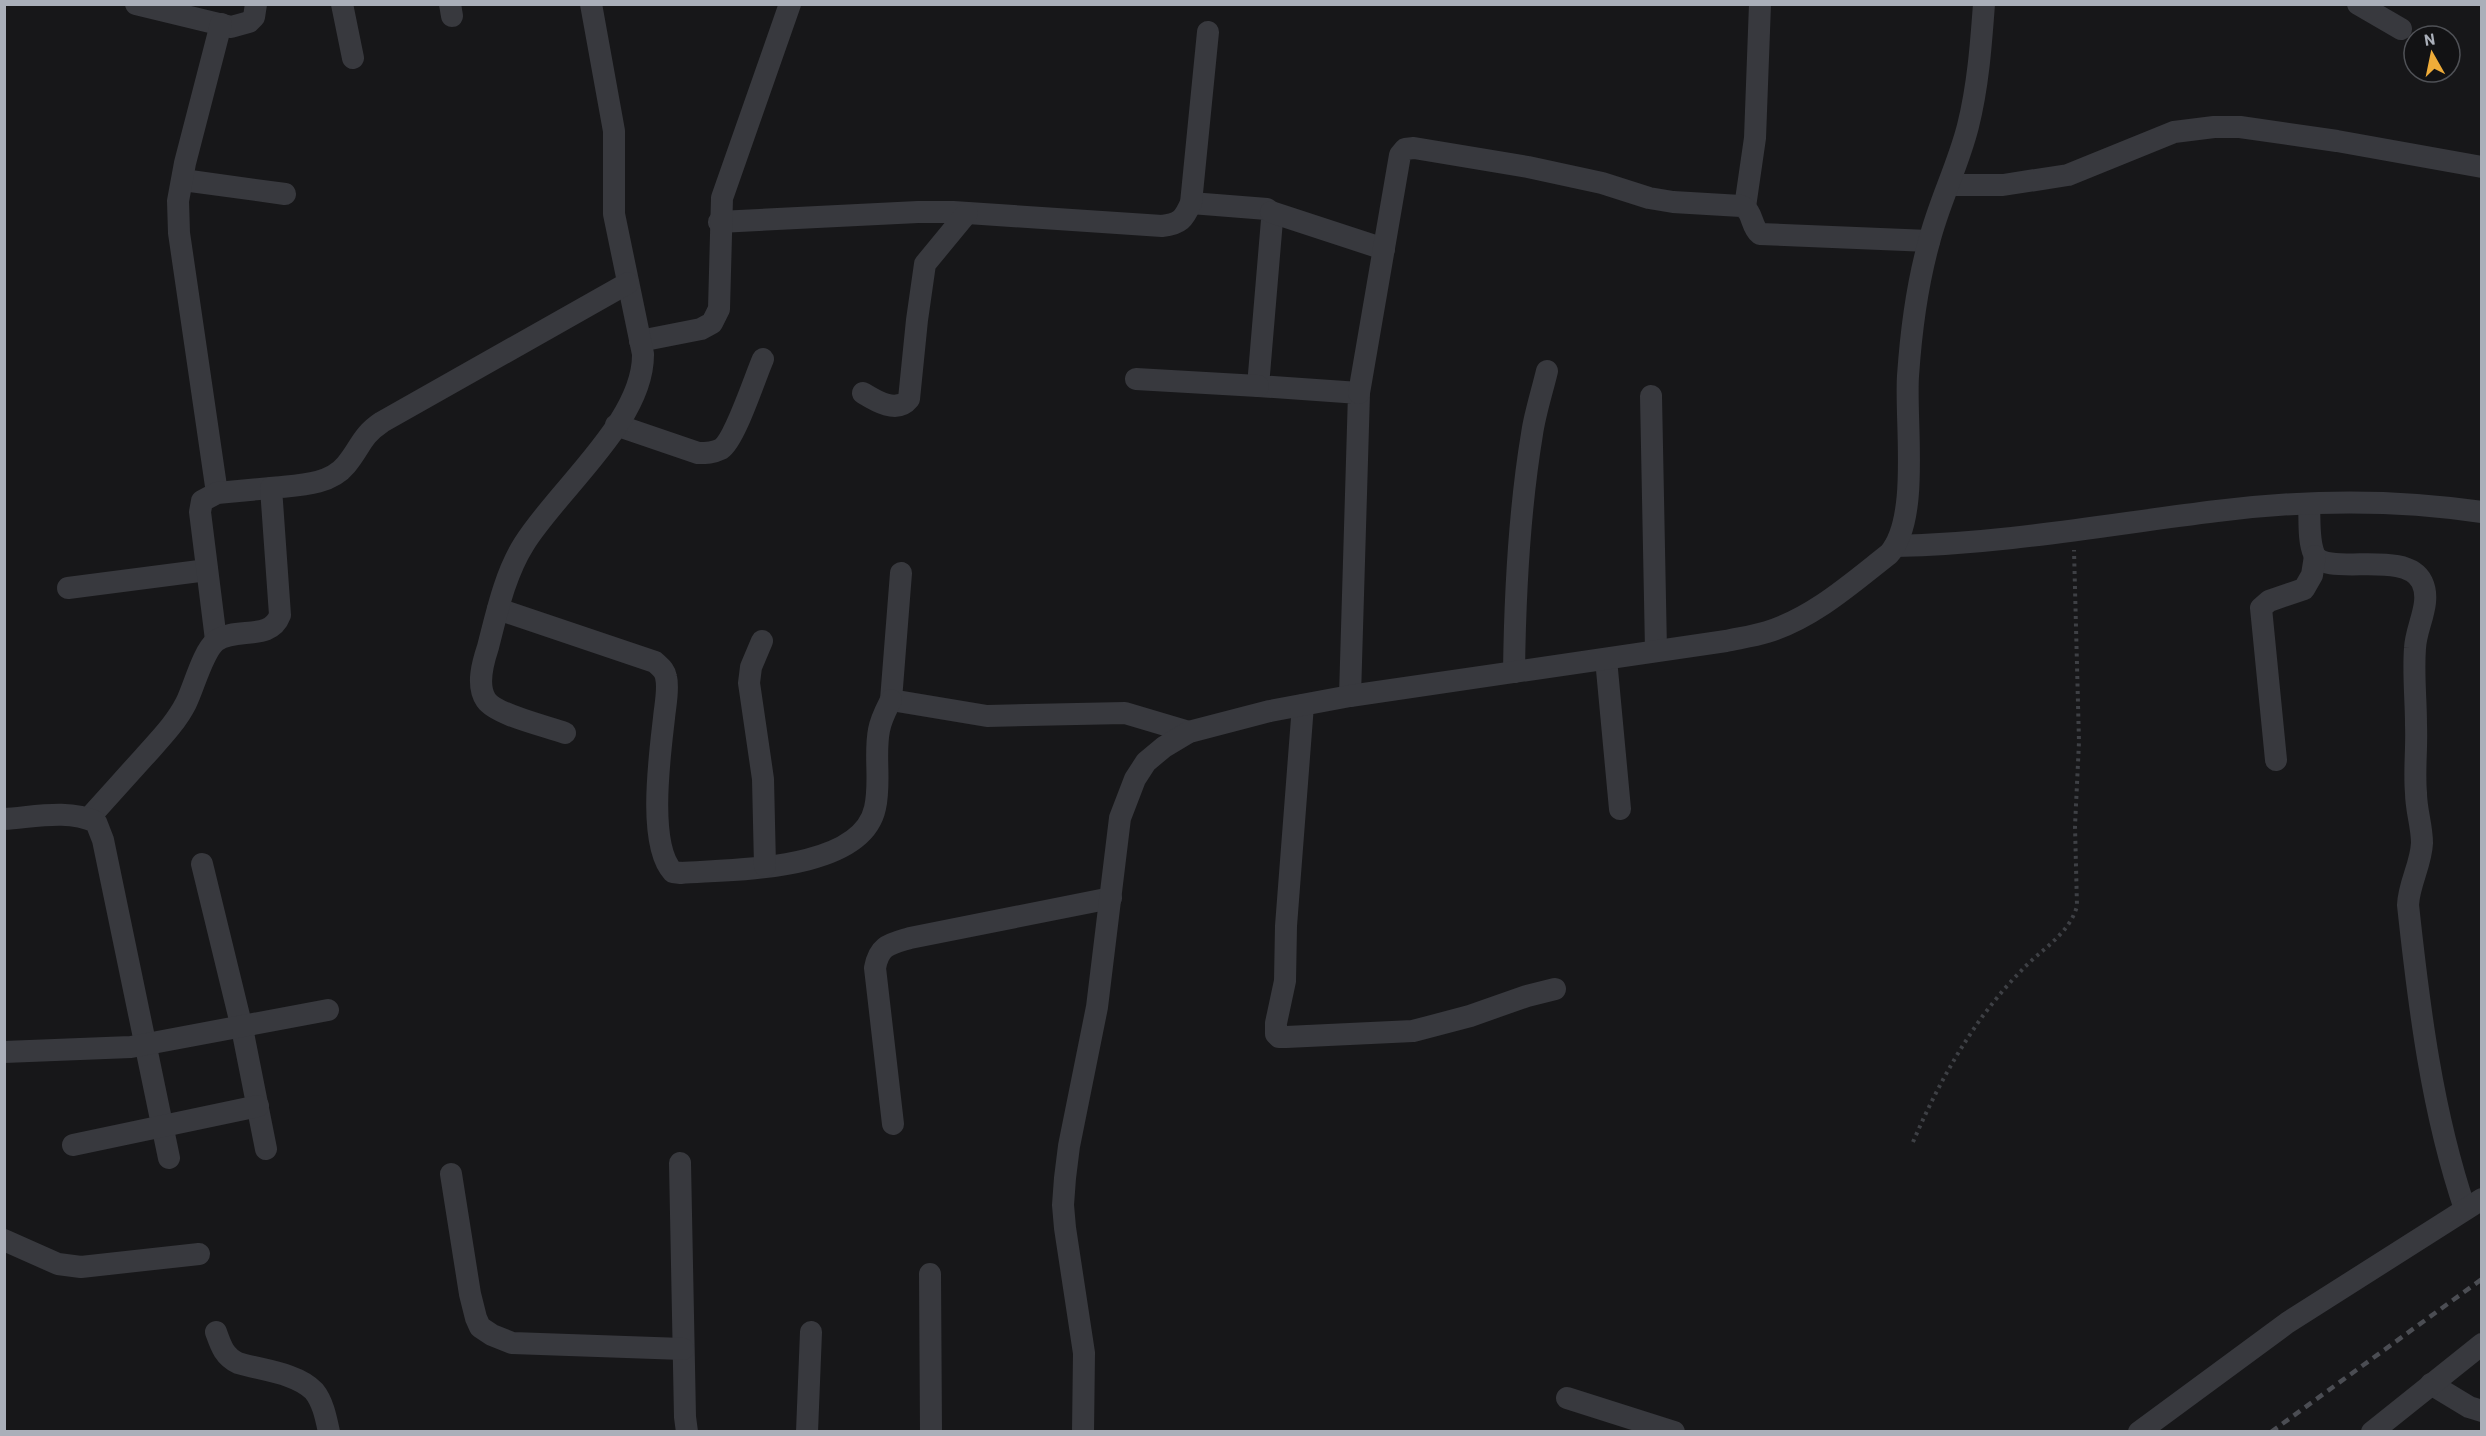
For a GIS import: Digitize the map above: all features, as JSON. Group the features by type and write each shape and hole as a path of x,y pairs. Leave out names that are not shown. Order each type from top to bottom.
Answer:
{"street":[{"path":"136,4 231,27 249,22 254,17 256,4"},
{"path":"342,4 353,58"},
{"path":"564,733 495,709 485,699 481,687 482,667 498,609 524,544 616,425 640,382 643,367 640,341 614,214 614,131 591,4"},
{"path":"640,341 701,329 712,323 719,309 719,222 722,198 790,4"},
{"path":"1745,207 1755,138 1760,4"},
{"path":"1083,1431 1084,1353 1063,1205 1069,1146 1097,1007 1120,818 1135,779 1146,762 1164,747 1189,732 1230,720 1350,696 1726,641 1768,632 1824,603 1895,546 1902,533 1906,508 1909,457 1908,377 1915,308 1929,241 1960,158 1974,102 1984,4"},
{"path":"2358,4 2401,29"},
{"path":"217,493 179,233 178,201 185,163 221,24"},
{"path":"719,222 918,212 967,213 1162,226 1176,224 1185,218 1191,203 1208,33"},
{"path":"1950,185 2003,185 2068,175 2174,132 2214,127 2240,127 2337,141 2481,167"},
{"path":"1350,696 1359,393 1402,151 1408,148 1528,167 1602,183 1649,198 1673,202 1731,204 1745,207 1752,216 1754,228 1760,234 1929,241"},
{"path":"183,180 285,194"},
{"path":"1191,203 1267,209 1384,249"},
{"path":"1258,386 1271,212"},
{"path":"863,393 890,405 901,405 909,399 917,320 926,264 967,213"},
{"path":"216,640 200,512 202,501 217,493 315,483 331,477 346,466 368,431 628,283"},
{"path":"616,425 698,453 711,453 723,448 732,437 763,359"},
{"path":"1514,672 1515,594 1519,546 1532,434 1547,371"},
{"path":"1136,379 1359,393"},
{"path":"1651,396 1656,650"},
{"path":"89,818 174,723 216,640 266,630 276,624 280,615 271,488"},
{"path":"1895,546 1978,542 2218,510 2310,504 2446,507 2481,512"},
{"path":"2276,760 2261,608 2269,601 2304,589 2312,575 2315,556 2310,504"},
{"path":"2146,1430 2287,1323 2473,1204 2451,1169 2427,1052 2408,905 2422,844 2415,794 2414,678 2416,632 2426,599 2426,590 2421,579 2411,569 2334,563 2319,560 2315,556"},
{"path":"68,588 207,570"},
{"path":"498,609 655,663 663,670 667,678 656,788 664,859 673,872 681,873 765,866 817,857 853,840 866,827 875,810 879,730 891,700 901,573"},
{"path":"762,641 751,667 749,683 763,779 765,866"},
{"path":"1606,659 1620,809"},
{"path":"891,700 987,716 1125,713 1149,718 1189,732"},
{"path":"1303,705 1286,926 1285,981 1276,1023 1276,1034 1279,1037 1286,1037 1413,1030 1470,1016 1527,996 1556,989"},
{"path":"4,819 65,814 89,818 96,822 104,840 169,1158"},
{"path":"202,864 242,1028 266,1149"},
{"path":"893,1124 876,968 878,955 888,944 1111,898"},
{"path":"4,1052 86,1050 146,1044 242,1028 328,1010"},
{"path":"73,1145 258,1106"},
{"path":"680,1163 683,1349 687,1431"},
{"path":"451,1174 470,1294 480,1327 512,1343 683,1349"},
{"path":"4,1240 58,1264 81,1267 199,1254"},
{"path":"930,1274 931,1431"},
{"path":"216,1332 229,1358 238,1363 303,1383 315,1393 323,1408 329,1431"},
{"path":"807,1431 811,1332"},
{"path":"2372,1431 2481,1344"},
{"path":"2431,1384 2481,1412"},
{"path":"1568,1398 1674,1431"}],"path":[{"path":"1913,1142 1934,1094 1983,1017 2021,970 2065,930 2074,918 2077,906 2075,826 2079,742 2073,531"}],"railway":[{"path":"2271,1432 2482,1279"}]}
